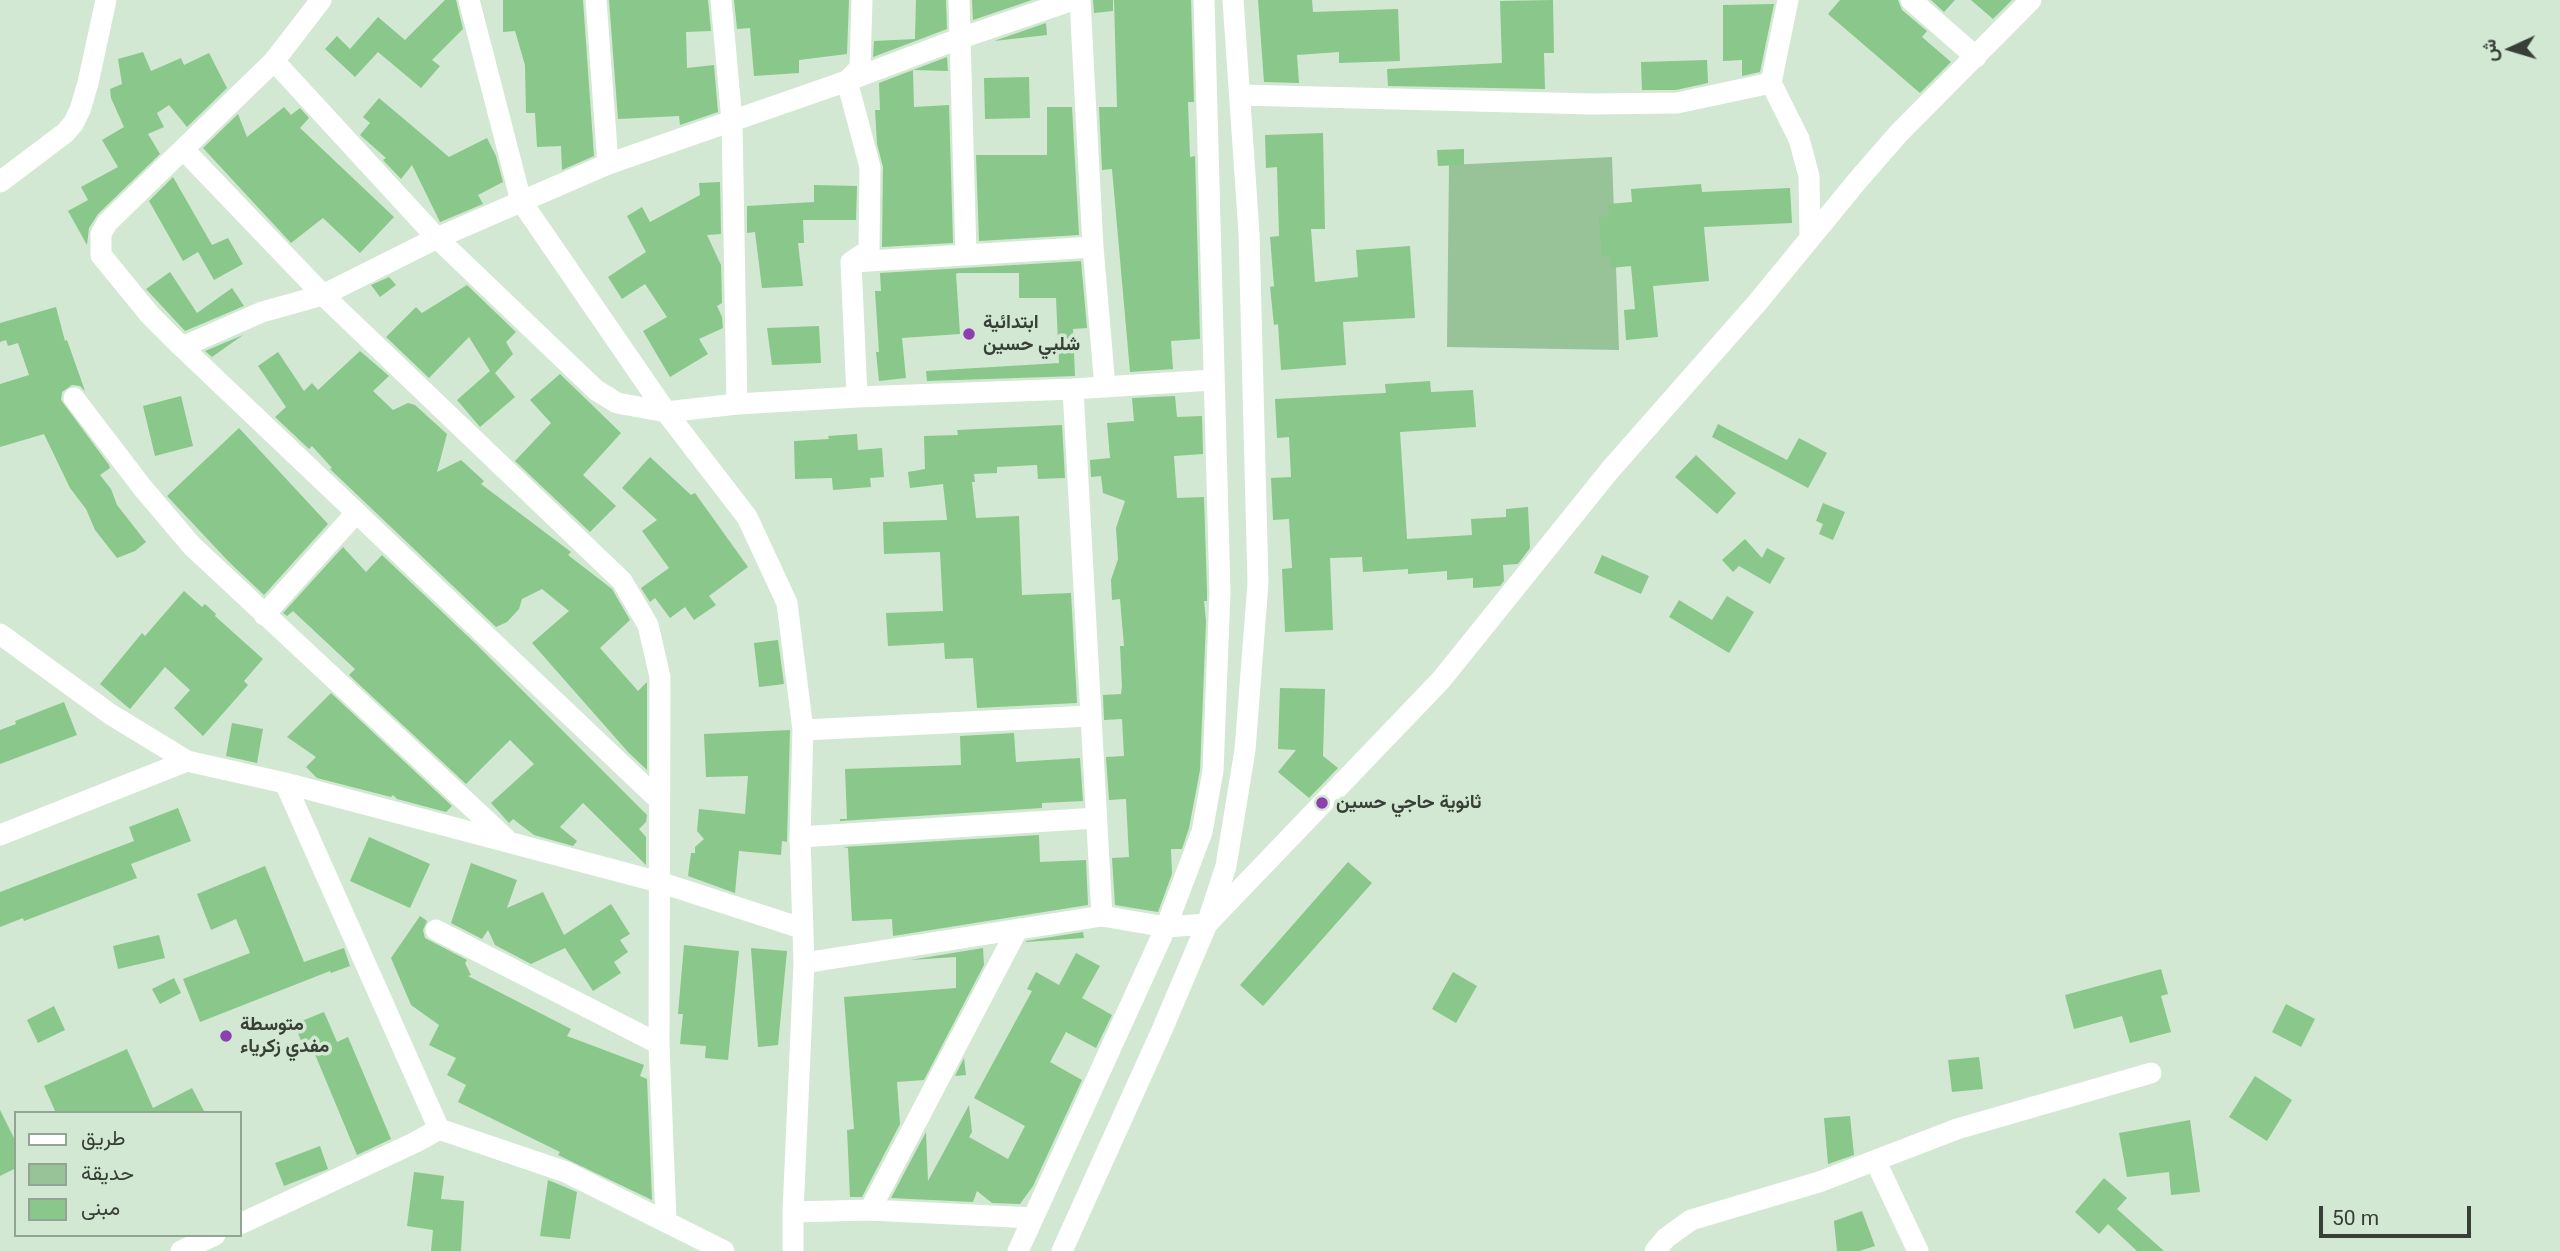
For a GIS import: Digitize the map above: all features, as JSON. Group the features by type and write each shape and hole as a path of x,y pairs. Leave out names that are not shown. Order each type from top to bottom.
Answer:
{"street":[{"path":"0,182 73,124 88,83 106,0"},
{"path":"321,0 274,61 107,223 100,244 101,255 150,315 181,347 659,800"},
{"path":"469,0 521,201 666,412 747,517 787,603 803,730 800,837 804,963 793,1251"},
{"path":"596,0 608,164"},
{"path":"721,0 732,121 737,404"},
{"path":"847,81 860,68 862,0"},
{"path":"960,0 966,255"},
{"path":"181,347 262,312 323,295 437,238 608,164 1073,0"},
{"path":"1080,0 1093,247 1105,387"},
{"path":"1018,1251 1166,927 1202,832 1213,771 1220,592 1212,380 1204,0"},
{"path":"1062,1251 1207,924 1226,866 1245,750 1258,583 1249,233 1233,0"},
{"path":"1788,0 1770,83 1799,139 1809,176 1810,238"},
{"path":"1911,0 1976,57"},
{"path":"804,963 1102,916 1166,927 1207,924 1441,680 1610,471 1757,303 1899,133 2031,0"},
{"path":"274,61 437,238 596,390 617,402 666,412 737,404 1212,380"},
{"path":"847,81 870,167 869,250 851,262"},
{"path":"1240,95 1591,104 1677,103 1770,83"},
{"path":"183,149 323,295 622,582 648,625 660,677 659,1044 666,1220"},
{"path":"851,262 1093,247"},
{"path":"851,262 857,397"},
{"path":"1073,389 1102,916"},
{"path":"74,398 165,517 192,546 508,841"},
{"path":"264,615 356,513"},
{"path":"0,634 110,713 187,761 285,783 659,882 801,928"},
{"path":"803,730 1090,716"},
{"path":"0,835 187,761"},
{"path":"285,783 439,1129 566,1172 724,1251"},
{"path":"800,837 1096,818"},
{"path":"436,930 659,1044"},
{"path":"870,1210 1017,930"},
{"path":"1655,1251 1666,1238 1691,1220 1819,1182 1957,1129 2151,1073"},
{"path":"242,1223 439,1129"},
{"path":"1876,1162 1917,1251"},
{"path":"793,1212 870,1210 1033,1218"},
{"path":"181,1251 211,1237"}],"green space":[{"path":"1612,157 1619,350 1447,347 1449,165"}],"building":[{"path":"445,0 456,0 463,29 432,60 440,66 421,88 378,52 355,77 325,49 337,36 350,49 378,17 405,40"},
{"path":"503,0 583,0 594,156 562,170 561,146 537,147 535,113 526,113 525,65 515,31 503,32"},
{"path":"609,0 708,0 711,31 686,32 687,68 714,65 718,112 680,125 679,116 618,119"},
{"path":"734,0 849,0 847,54 799,60 799,73 754,76 750,28 737,29"},
{"path":"916,0 946,0 947,29 873,57 874,41 915,39"},
{"path":"972,0 1032,0 973,20"},
{"path":"1093,0 1113,0 1113,11 1094,13"},
{"path":"1114,0 1191,0 1194,102 1188,102 1190,157 1195,156 1200,339 1171,341 1173,369 1130,372 1112,169 1102,170 1099,107 1117,107"},
{"path":"1258,0 1312,0 1313,12 1398,9 1400,61 1339,63 1339,52 1297,55 1299,83 1264,82"},
{"path":"1553,0 1554,53 1544,53 1545,89 1388,86 1387,69 1502,63 1500,1"},
{"path":"1840,0 1898,0 1902,10 1927,31 1922,37 1951,62 1920,93 1828,14"},
{"path":"1931,0 1955,0 1944,12"},
{"path":"1971,0 2012,0 1993,19"},
{"path":"1774,4 1760,72 1742,76 1742,60 1723,61 1723,5"},
{"path":"1046,23 1047,35 994,41"},
{"path":"143,52 151,71 181,58 184,65 209,53 227,88 187,127 169,105 157,113 164,127 148,134 160,154 98,214 89,228 87,245 68,211 88,200 81,187 118,167 102,140 124,127 111,98 110,89 122,84 118,59"},
{"path":"947,57 948,71 913,70"},
{"path":"1707,60 1708,83 1676,90 1642,90 1641,62"},
{"path":"913,70 914,107 949,105 953,243 882,247 883,167 877,144 875,110 880,110 879,83"},
{"path":"1029,77 1030,118 985,119 984,78"},
{"path":"379,98 449,157 487,138 496,156 503,182 478,195 483,204 440,222 412,165 401,179 383,160 386,158 360,135 370,123 363,117"},
{"path":"284,107 291,115 300,108 309,118 300,128 394,217 360,253 323,218 291,243 203,148 238,114 247,137"},
{"path":"1047,107 1072,107 1079,235 979,241 976,155 1047,155"},
{"path":"1323,133 1325,229 1311,229 1315,282 1358,277 1356,250 1410,246 1415,318 1343,322 1346,365 1281,370 1278,324 1274,325 1270,287 1274,286 1270,237 1279,236 1277,167 1266,168 1265,135"},
{"path":"1464,149 1464,165 1438,166 1437,150"},
{"path":"173,177 212,245 228,238 243,264 214,280 198,252 183,261 149,201"},
{"path":"720,182 721,234 707,235 721,265 722,303 717,306 723,328 699,339 708,354 670,377 643,331 667,317 645,284 622,299 608,277 646,252 627,216 642,207 650,222 700,195 699,183"},
{"path":"1701,184 1702,192 1790,188 1792,223 1704,227 1709,281 1653,286 1658,337 1626,340 1624,310 1635,309 1631,266 1611,268 1610,255 1602,256 1599,217 1609,216 1608,204 1632,202 1631,189"},
{"path":"814,185 857,186 856,220 803,220 804,243 798,243 803,286 762,288 755,232 747,233 747,206 814,202"},
{"path":"1081,261 1087,328 1073,329 1075,376 927,381 926,371 1059,363 1056,298 1019,298 1019,273 958,273 960,334 902,338 906,378 879,381 875,291 881,291 880,273"},
{"path":"170,272 197,313 232,288 244,306 185,331 146,289"},
{"path":"389,277 396,285 380,297 371,285"},
{"path":"467,285 516,332 506,342 513,354 495,373 515,397 480,427 457,400 490,371 469,337 429,378 386,337 416,307 422,313"},
{"path":"56,307 65,341 67,340 85,391 80,386 72,385 62,392 61,400 109,465 110,468 100,475 111,489 117,505 146,542 135,551 117,558 95,530 86,509 70,488 44,434 0,447 0,384 29,375 18,343 8,346 6,340 0,342 0,323"},
{"path":"819,326 821,363 772,365 767,328"},
{"path":"243,335 212,357 205,351"},
{"path":"360,351 389,376 373,391 393,410 408,403 415,405 447,434 437,472 461,460 484,481 481,484 571,552 568,555 612,589 630,620 600,648 638,691 647,682 647,770 532,643 569,611 542,589 522,599 519,609 507,622 496,627 330,469 332,468 312,446 309,449 275,417 286,407 258,366 278,352 304,391 312,383 318,390"},
{"path":"560,374 621,433 583,475 616,506 590,532 515,461 551,423 530,400"},
{"path":"1430,381 1431,392 1473,390 1476,427 1400,432 1407,539 1472,535 1471,519 1506,517 1506,509 1528,507 1530,548 1518,564 1503,565 1504,581 1500,586 1473,588 1473,578 1447,580 1447,571 1408,574 1408,569 1363,572 1362,557 1330,558 1333,630 1285,632 1282,569 1292,568 1289,519 1273,520 1271,478 1291,477 1289,437 1277,438 1275,399 1386,393 1385,384"},
{"path":"181,396 193,446 155,456 143,406"},
{"path":"1175,396 1177,417 1202,416 1203,454 1174,456 1177,498 1204,497 1207,601 1204,601 1206,621 1200,770 1189,828 1182,849 1171,849 1172,874 1158,912 1115,905 1112,858 1129,857 1126,799 1109,800 1106,757 1124,756 1122,719 1104,720 1103,695 1121,694 1122,686 1120,646 1124,646 1120,599 1112,600 1111,580 1118,559 1116,528 1125,501 1103,493 1101,476 1091,477 1090,460 1110,458 1107,423 1134,421 1132,398"},
{"path":"1718,424 1787,460 1799,438 1827,453 1808,488 1712,437"},
{"path":"1062,425 1065,478 1038,479 1037,465 997,467 997,473 974,474 975,482 972,482 976,518 1019,516 1022,595 1071,593 1077,703 977,708 973,658 945,659 944,643 888,646 886,613 943,611 940,552 884,554 883,522 947,520 943,484 910,488 908,472 925,469 924,436 958,435 957,430"},
{"path":"239,428 328,524 264,595 167,496"},
{"path":"857,434 858,450 882,448 884,477 870,478 871,487 833,490 832,478 795,479 794,441"},
{"path":"1696,455 1736,493 1717,514 1675,477"},
{"path":"650,457 691,495 695,493 748,567 709,596 716,605 694,620 685,607 670,618 655,598 650,602 641,588 669,568 642,531 657,520 622,488"},
{"path":"1823,503 1845,512 1833,540 1819,534 1823,524 1816,521"},
{"path":"1745,539 1762,558 1767,548 1785,558 1770,584 1739,566 1733,572 1722,560"},
{"path":"343,547 366,572 382,555 477,645 647,815 646,822 639,829 646,837 646,865 583,803 560,827 577,841 573,846 534,835 513,819 509,823 491,803 534,764 510,740 466,784 349,675 355,669 293,611 287,616 283,613"},
{"path":"1602,555 1649,576 1641,594 1594,573"},
{"path":"184,591 202,607 205,604 263,659 244,681 248,685 203,736 174,708 190,690 165,667 130,709 100,684 142,633 145,636"},
{"path":"1727,596 1754,612 1729,653 1669,617 1679,600 1712,620"},
{"path":"778,640 784,684 759,687 754,643"},
{"path":"1280,688 1325,689 1323,756 1338,768 1309,798 1278,772 1296,750 1278,749"},
{"path":"331,693 452,806 446,812 397,799 393,795 391,797 317,778 306,767 316,757 287,737"},
{"path":"64,702 77,735 0,764 0,730 16,724 15,721"},
{"path":"232,723 263,729 257,763 226,756"},
{"path":"790,730 787,842 782,841 781,855 739,851 735,893 688,876 691,853 695,853 695,847 704,839 697,831 699,809 745,814 748,776 706,777 704,734"},
{"path":"1014,733 1016,762 1080,758 1083,801 1042,803 1042,808 840,821 847,819 845,769 961,765 960,736"},
{"path":"178,808 191,841 131,864 137,878 24,921 23,918 0,927 0,892 134,841 129,827"},
{"path":"1039,835 1040,862 1086,860 1088,905 893,936 892,919 852,921 848,848 843,847"},
{"path":"369,837 430,864 410,908 350,881"},
{"path":"1348,862 1372,883 1263,1006 1240,985"},
{"path":"471,863 517,880 507,908 543,892 564,935 611,904 630,934 620,940 628,952 614,962 621,973 593,991 565,948 531,964 495,945 488,930 482,939 451,923"},
{"path":"265,866 304,962 344,948 350,966 331,973 330,971 200,1022 183,979 250,953 236,919 211,930 197,894"},
{"path":"420,916 427,921 423,930 425,938 467,960 465,963 471,975 468,976 571,1029 567,1036 644,1065 640,1076 647,1079 652,1200 558,1155 560,1152 458,1102 466,1085 447,1075 456,1058 429,1045 439,1025 411,1005 391,958"},
{"path":"1083,932 1084,938 1026,942 1026,941"},
{"path":"159,935 165,958 118,969 113,946"},
{"path":"684,945 739,951 728,1060 705,1058 706,1046 680,1044 683,1014 678,1014"},
{"path":"751,948 787,951 778,1045 758,1047"},
{"path":"983,948 984,965 924,1080 897,1082 900,1124 862,1197 850,1197 847,1130 854,1129 844,997 956,988 956,957 910,960"},
{"path":"1076,953 1100,966 1082,998 1112,1015 1096,1048 1066,1032 1050,1062 1082,1080 1033,1186 1020,1204 992,1203 977,1191 973,1202 891,1198 926,1132 928,1181 969,1105 972,1132 969,1137 1008,1159 1025,1126 974,1098 1032,991 1027,989 1036,972 1059,985"},
{"path":"2161,969 2168,994 2161,996 2171,1032 2130,1043 2122,1016 2074,1029 2065,995"},
{"path":"1453,972 1477,986 1456,1023 1432,1009"},
{"path":"174,978 181,993 160,1004 152,989"},
{"path":"2286,1004 2315,1019 2301,1047 2272,1032"},
{"path":"54,1006 65,1030 38,1043 27,1020"},
{"path":"324,1012 337,1042 348,1037 391,1139 357,1155 309,1040 302,1043 294,1024"},
{"path":"127,1049 153,1108 192,1088 204,1111 55,1111 44,1086"},
{"path":"1979,1057 1983,1089 1952,1092 1948,1060"},
{"path":"964,1058 966,1075 955,1076"},
{"path":"2255,1076 2292,1100 2267,1141 2229,1117"},
{"path":"0,1110 14,1138 14,1169 0,1176"},
{"path":"1850,1116 1854,1155 1828,1164 1824,1118"},
{"path":"2190,1120 2200,1192 2171,1195 2169,1172 2127,1177 2119,1133"},
{"path":"320,1146 328,1169 284,1186 275,1163"},
{"path":"414,1172 444,1176 441,1199 464,1201 461,1251 431,1251 433,1230 407,1226"},
{"path":"2104,1178 2127,1198 2117,1209 2164,1251 2137,1251 2108,1224 2099,1234 2075,1212"},
{"path":"548,1180 577,1192 570,1239 540,1236"},
{"path":"1862,1211 1875,1246 1859,1251 1837,1251 1834,1221"}],"place":[{"name":"ابتدائية شلبي حسين","path":"969,334"},
{"name":"ثانوية حاجي حسين","path":"1322,803"},
{"name":"متوسطة مفدي زكرياء","path":"226,1036"}]}
